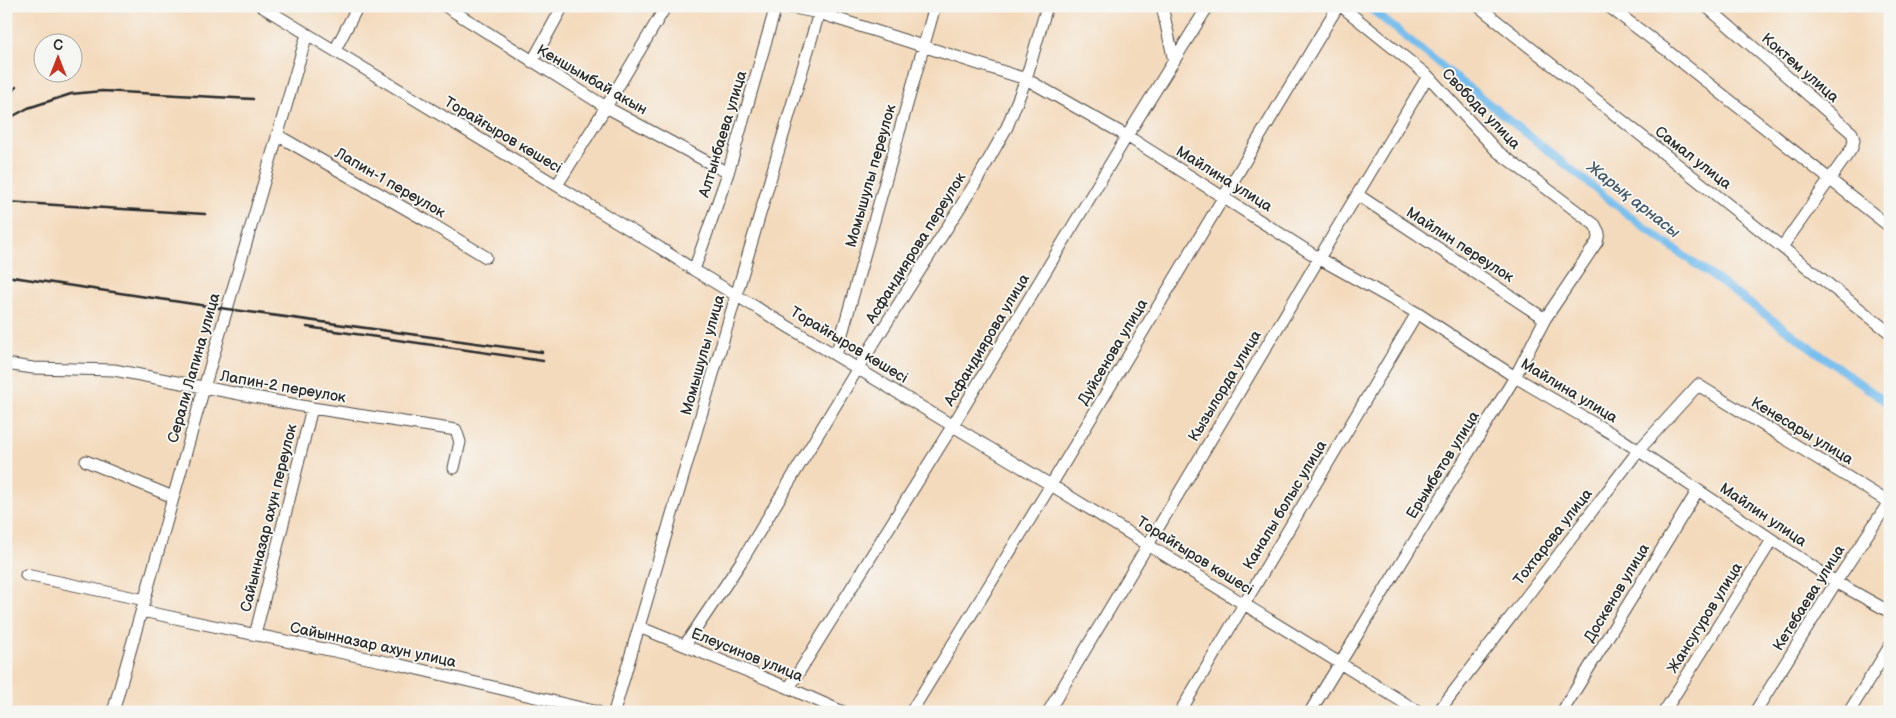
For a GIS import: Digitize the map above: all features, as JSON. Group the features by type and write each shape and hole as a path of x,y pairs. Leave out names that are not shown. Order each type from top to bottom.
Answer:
{"street":[{"name":"Торайғыров көшесі","path":"261,6 694,270 953,425 1419,712"},
{"path":"335,50 358,6"},
{"name":"Кеншымбай акын","path":"445,6 606,107 728,173"},
{"path":"532,62 563,6"},
{"path":"557,185 666,6"},
{"name":"Алтынбаева улица","path":"694,270 728,173 776,6"},
{"name":"Майлина улица","path":"784,6 820,10 1026,79 1127,136 1224,196 1320,259 1416,313 1515,377 1621,440"},
{"name":"Момышулы переулок","path":"836,354 936,6"},
{"name":"Асфандиярова переулок","path":"685,645 741,562 858,368 976,182 1007,127 1026,79 1047,6"},
{"path":"1162,6 1174,61"},
{"name":"Асфандиярова улица","path":"789,688 953,425 1127,136 1208,6"},
{"name":"Свобода улица","path":"1340,6 1428,76 1498,151 1595,225 1599,233"},
{"name":"Дуйсенова улица","path":"911,712 1051,485 1340,6"},
{"name":"Самал улица","path":"1478,6 1890,333"},
{"path":"1608,6 1890,227"},
{"name":"Коктем улица","path":"1706,6 1852,133 1854,140 1852,148 1830,181"},
{"name":"Момышулы улица","path":"614,712 820,10"},
{"name":"Серали Лапина улица","path":"114,712 204,388 307,34"},
{"name":"Кызылорда улица","path":"1048,712 1428,76"},
{"name":"Лапин-1 переулок","path":"277,135 486,258"},
{"path":"1782,247 1830,181"},
{"name":"Майлин переулок","path":"1358,195 1545,319"},
{"name":"Ерымбетов улица","path":"1310,712 1515,377 1545,319 1597,242 1599,233"},
{"name":"Каналы болыс улица","path":"1180,712 1416,313"},
{"name":"Лапин-2 переулок","path":"6,364 33,368 114,370 312,408 456,430 460,442 454,468"},
{"name":"Тохтарова улица","path":"1438,712 1638,451 1698,385"},
{"name":"Кенесары улица","path":"1698,385 1889,502"},
{"name":"Сайынназар ахун переулок","path":"255,634 312,408"},
{"name":"Майлин улица","path":"1621,440 1836,582 1890,612"},
{"path":"86,461 173,497"},
{"name":"Доскенов улица","path":"1562,712 1698,490"},
{"name":"Кетебаева улица","path":"1756,712 1836,582 1889,502"},
{"name":"Жансугуров улица","path":"1664,712 1772,540"},
{"name":"Сайынназар ахун улица","path":"26,575 255,634 401,665 598,712"},
{"name":"Елеусинов улица","path":"639,627 843,712"},
{"path":"1850,712 1890,646"}],"waterway":[{"name":"Жарық арнасы","path":"1367,6 1636,221 1890,405"}],"railway":[{"path":"6,98 16,87"},
{"path":"6,120 28,108 71,94 102,91 253,99"},
{"path":"6,202 205,214"},
{"path":"6,276 227,309 542,352"},
{"path":"307,327 543,361"}]}
